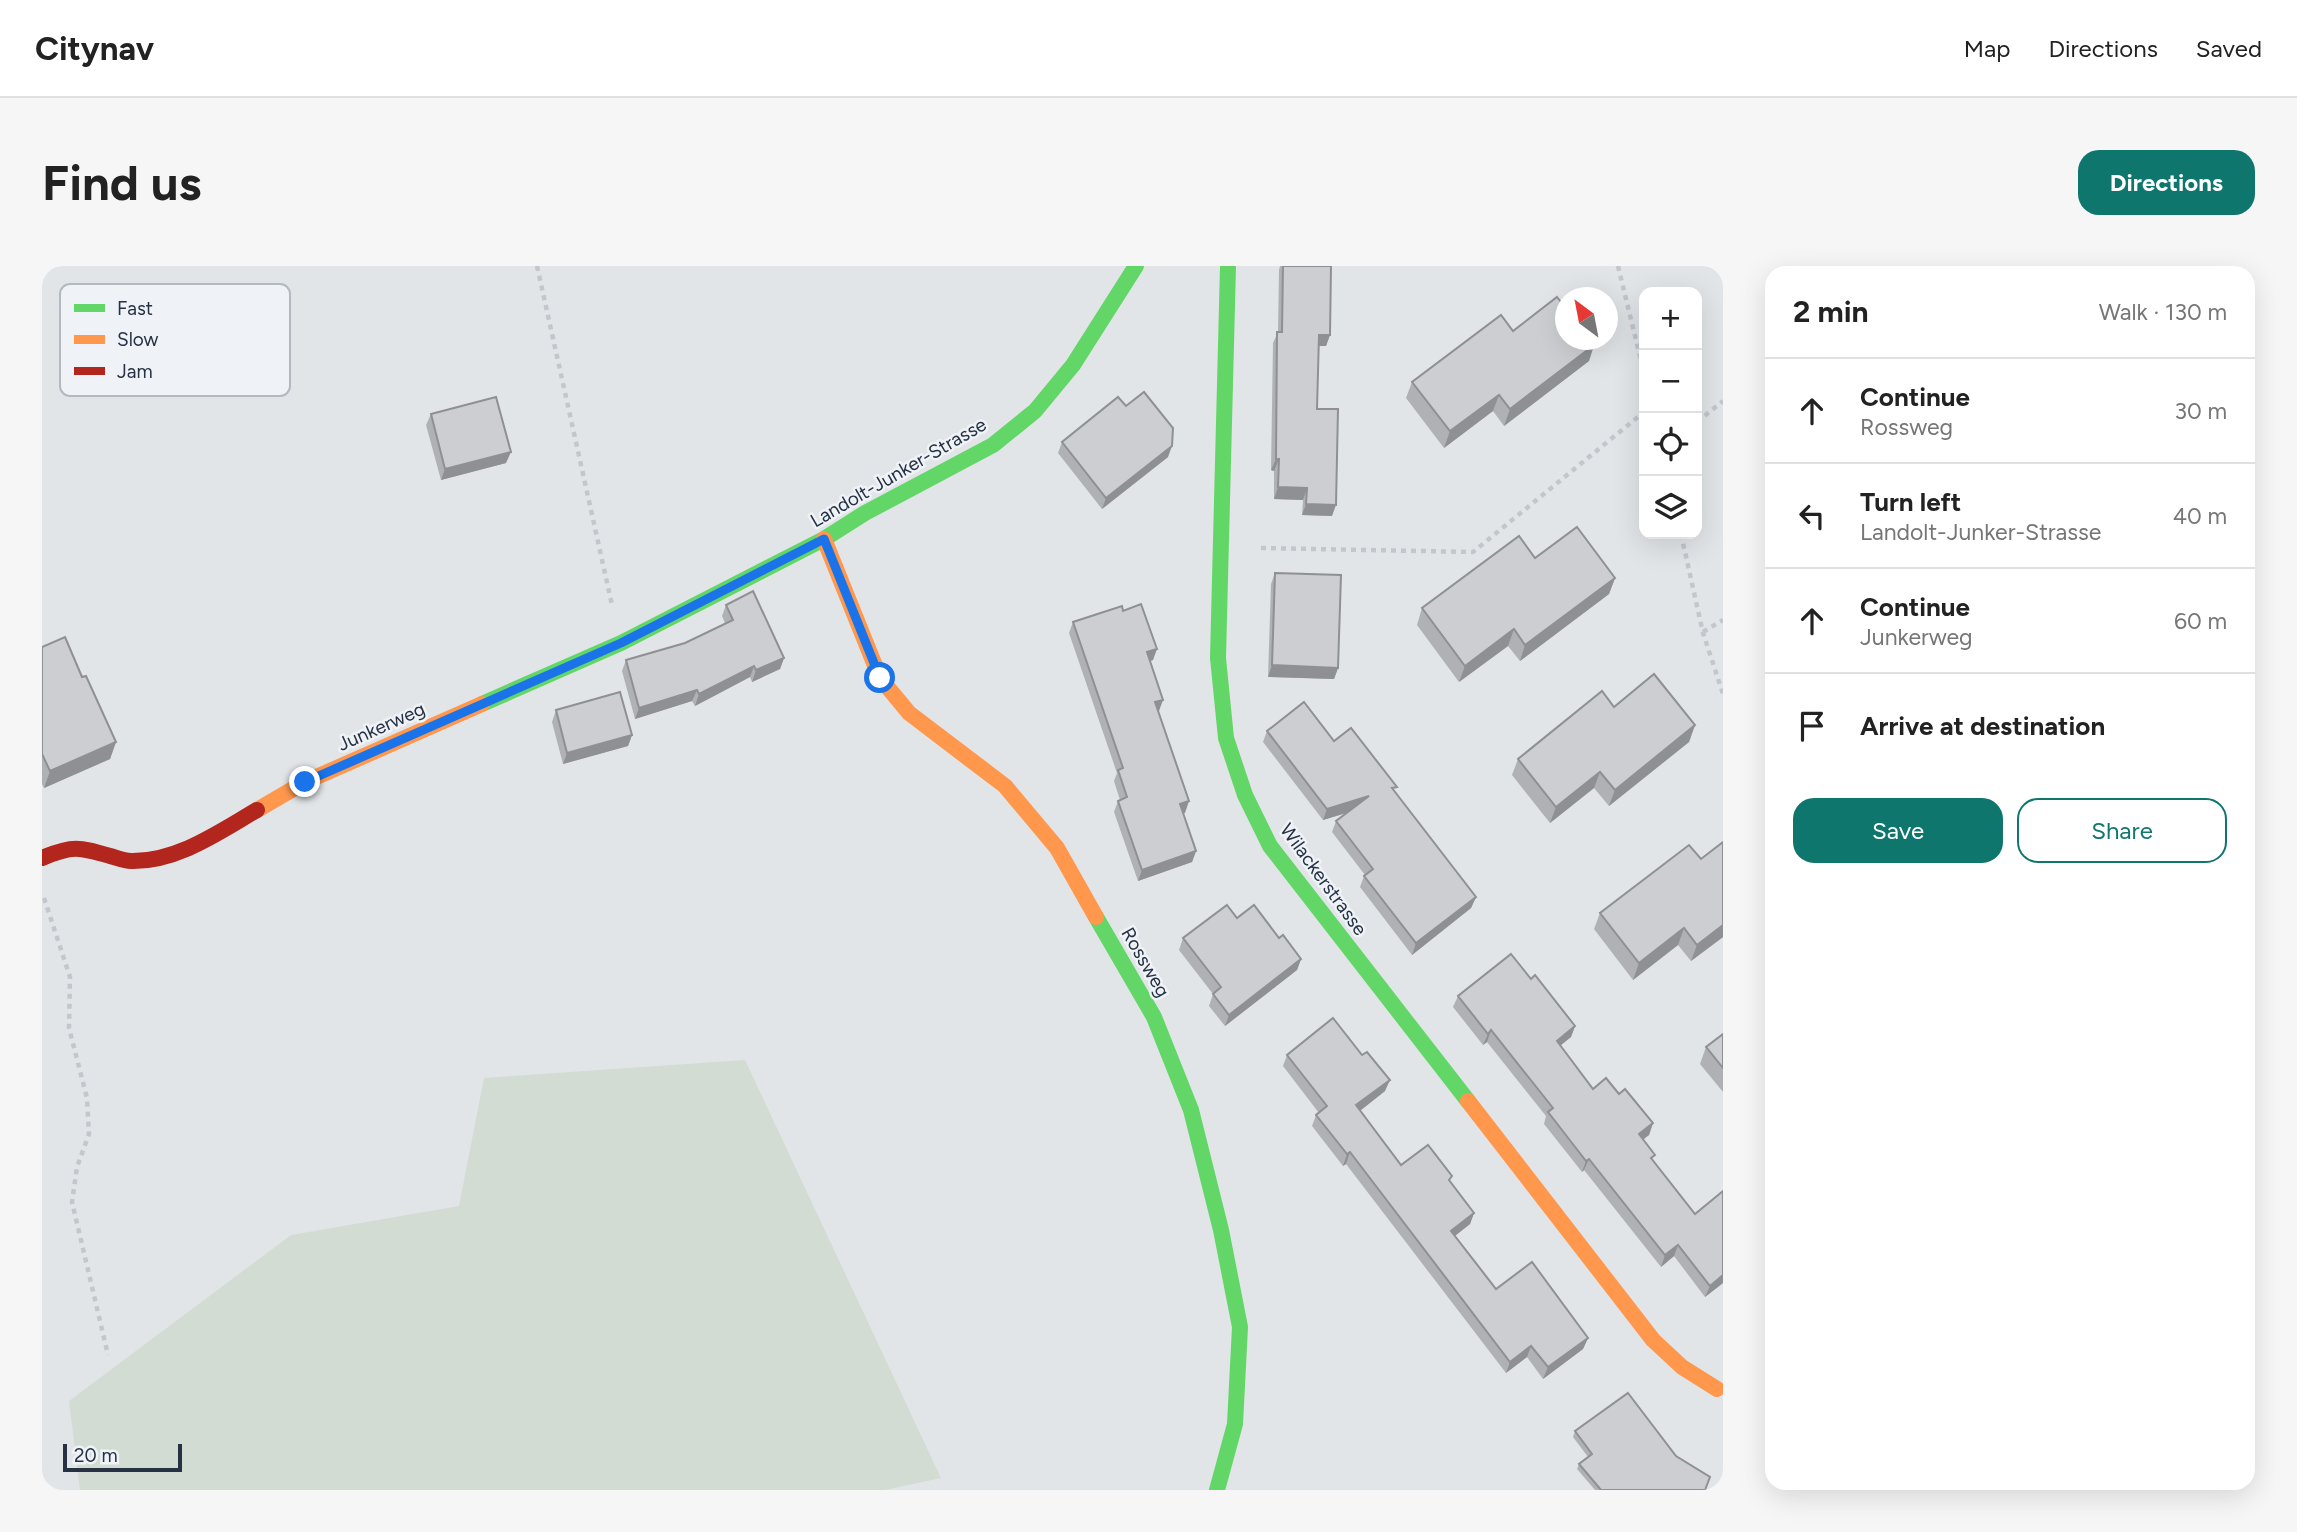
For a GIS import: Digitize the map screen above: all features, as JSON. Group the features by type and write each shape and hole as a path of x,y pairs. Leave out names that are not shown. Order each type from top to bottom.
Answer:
{"street":[{"name":"Landolt-Junker-Strasse","path":"621,643 824,539 865,513 993,445 1035,411 1073,365 1136,266"},
{"name":"Wilackerstrasse","path":"1228,266 1218,658 1226,738 1245,795 1270,846 1653,1340 1682,1367 1717,1389"},
{"name":"Rossweg","path":"824,539 880,678 909,713 1005,786 1057,848 1154,1017 1191,1110 1221,1230 1240,1327 1235,1424 1217,1490"},
{"name":"Junkerweg","path":"42,858 65,849 81,848 131,861 166,858 213,835 305,782 621,643"}],"path":[{"path":"537,266 621,643"},
{"path":"1618,266 1639,352"},
{"path":"1702,418 1723,401"},
{"path":"1222,547 1473,552 1643,413"},
{"path":"1682,539 1703,633 1723,694"},
{"path":"1703,633 1723,620"},
{"path":"42,887 70,977 69,1028 87,1098 89,1134 77,1167 72,1202 108,1355"}],"shaded area":[{"path":"745,1060 941,1478 885,1490 80,1490 69,1401 291,1235 459,1206 484,1078"}],"building":[{"path":"1283,266 1331,266 1330,335 1319,335 1317,409 1338,409 1336,505 1306,504 1307,488 1278,487 1277,332 1282,332"},
{"path":"1555,299 1555,350 1587,350 1510,409 1499,395 1450,431 1412,382 1501,315 1513,331"},
{"path":"1144,392 1173,428 1172,446 1106,498 1062,442 1118,397 1126,406"},
{"path":"496,397 511,452 445,469 431,414"},
{"path":"1577,527 1615,578 1525,645 1514,629 1465,666 1422,608 1519,536 1535,558"},
{"path":"1275,573 1341,575 1338,668 1272,665"},
{"path":"753,591 784,658 756,670 754,666 699,694 697,690 639,708 626,660 685,643 733,620 726,605"},
{"path":"1141,604 1157,649 1147,652 1163,700 1155,702 1189,801 1180,804 1196,851 1142,870 1118,801 1127,797 1118,770 1123,768 1073,622 1122,606 1123,611"},
{"path":"65,637 82,677 86,676 116,742 50,771 42,754 42,647"},
{"path":"1654,674 1695,725 1615,790 1600,772 1556,807 1518,759 1602,691 1614,707"},
{"path":"620,692 632,735 567,753 556,710"},
{"path":"1304,702 1334,741 1351,728 1397,787 1392,788 1476,897 1416,943 1364,876 1373,869 1336,821 1369,796 1327,809 1267,731"},
{"path":"1723,842 1723,925 1697,945 1684,928 1639,963 1600,913 1689,845 1701,859"},
{"path":"1227,905 1237,918 1254,905 1279,938 1283,935 1301,959 1229,1015 1213,994 1221,987 1183,938"},
{"path":"1511,954 1531,979 1535,975 1575,1026 1557,1041 1593,1089 1606,1078 1619,1094 1625,1089 1653,1123 1639,1134 1655,1155 1651,1158 1695,1214 1723,1191 1723,1275 1710,1286 1678,1245 1665,1255 1548,1112 1553,1108 1491,1030 1488,1034 1458,996"},
{"path":"1333,1018 1362,1055 1367,1052 1390,1080 1356,1105 1401,1165 1428,1145 1452,1176 1449,1180 1474,1213 1451,1231 1496,1289 1532,1262 1588,1338 1548,1367 1531,1346 1510,1362 1350,1152 1347,1154 1316,1115 1327,1106 1287,1055"},
{"path":"1723,1034 1723,1068 1706,1047"},
{"path":"1628,1393 1676,1456 1710,1477 1705,1490 1601,1490 1579,1464 1592,1454 1575,1431"}],"traffic: fast":[{"path":"482,704 621,643 824,539 865,513 993,445 1035,411 1073,365 1136,266"},
{"path":"1228,266 1218,658 1226,738 1245,795 1270,846 1468,1101"},
{"path":"1096,917 1154,1017 1191,1110 1221,1230 1240,1327 1235,1424 1217,1490"}],"traffic: slow":[{"path":"824,539 880,678 909,713 1005,786 1057,848 1096,917"},
{"path":"257,810 305,782 482,704"},
{"path":"1468,1101 1653,1340 1682,1367 1717,1389"}],"traffic: jam":[{"path":"42,858 76,849 129,861 165,857 213,836 257,810"}],"route":[{"path":"305,782 621,643 824,539 880,678"}]}
